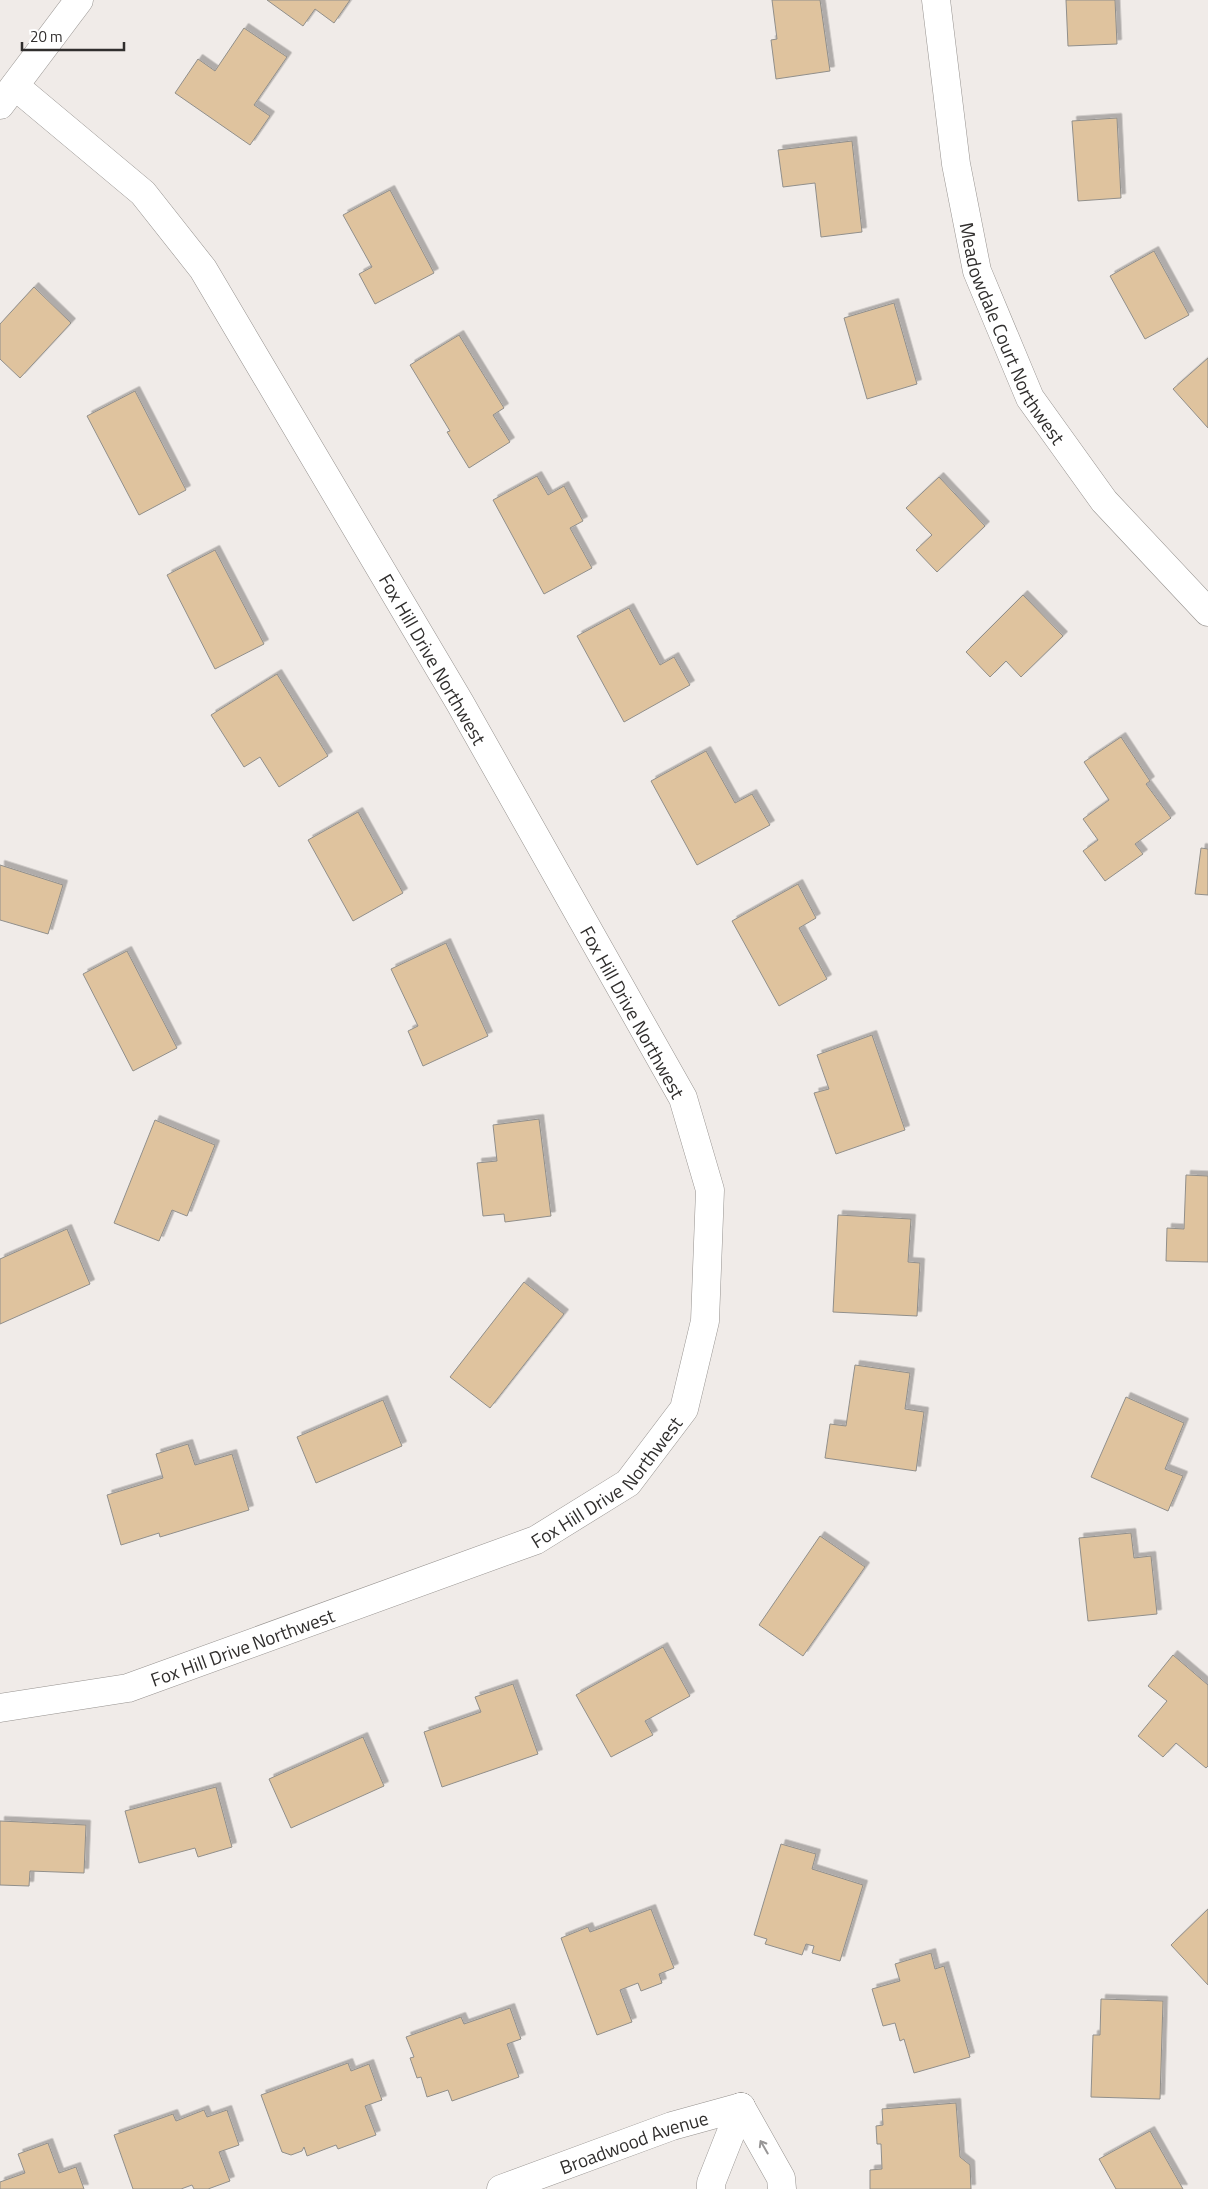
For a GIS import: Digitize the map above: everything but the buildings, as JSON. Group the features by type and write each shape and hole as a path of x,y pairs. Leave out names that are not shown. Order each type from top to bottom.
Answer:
{"street":[{"path":"8,95 78,0"},
{"name":"Meadowdale Court Northwest","path":"936,0 956,164 977,270 1030,398 1104,501 1208,612"},
{"name":"Fox Hill Drive Northwest","path":"0,1708 128,1688 536,1540 628,1483 684,1409 705,1321 710,1190 683,1098 460,703 203,269 143,192 8,95"},
{"path":"740,2107 781,2178 782,2189"},
{"name":"Broadwood Avenue","path":"500,2189 672,2126 740,2107"},
{"name":"Broadwood Avenue","path":"711,2189 711,2183 740,2107"}]}
